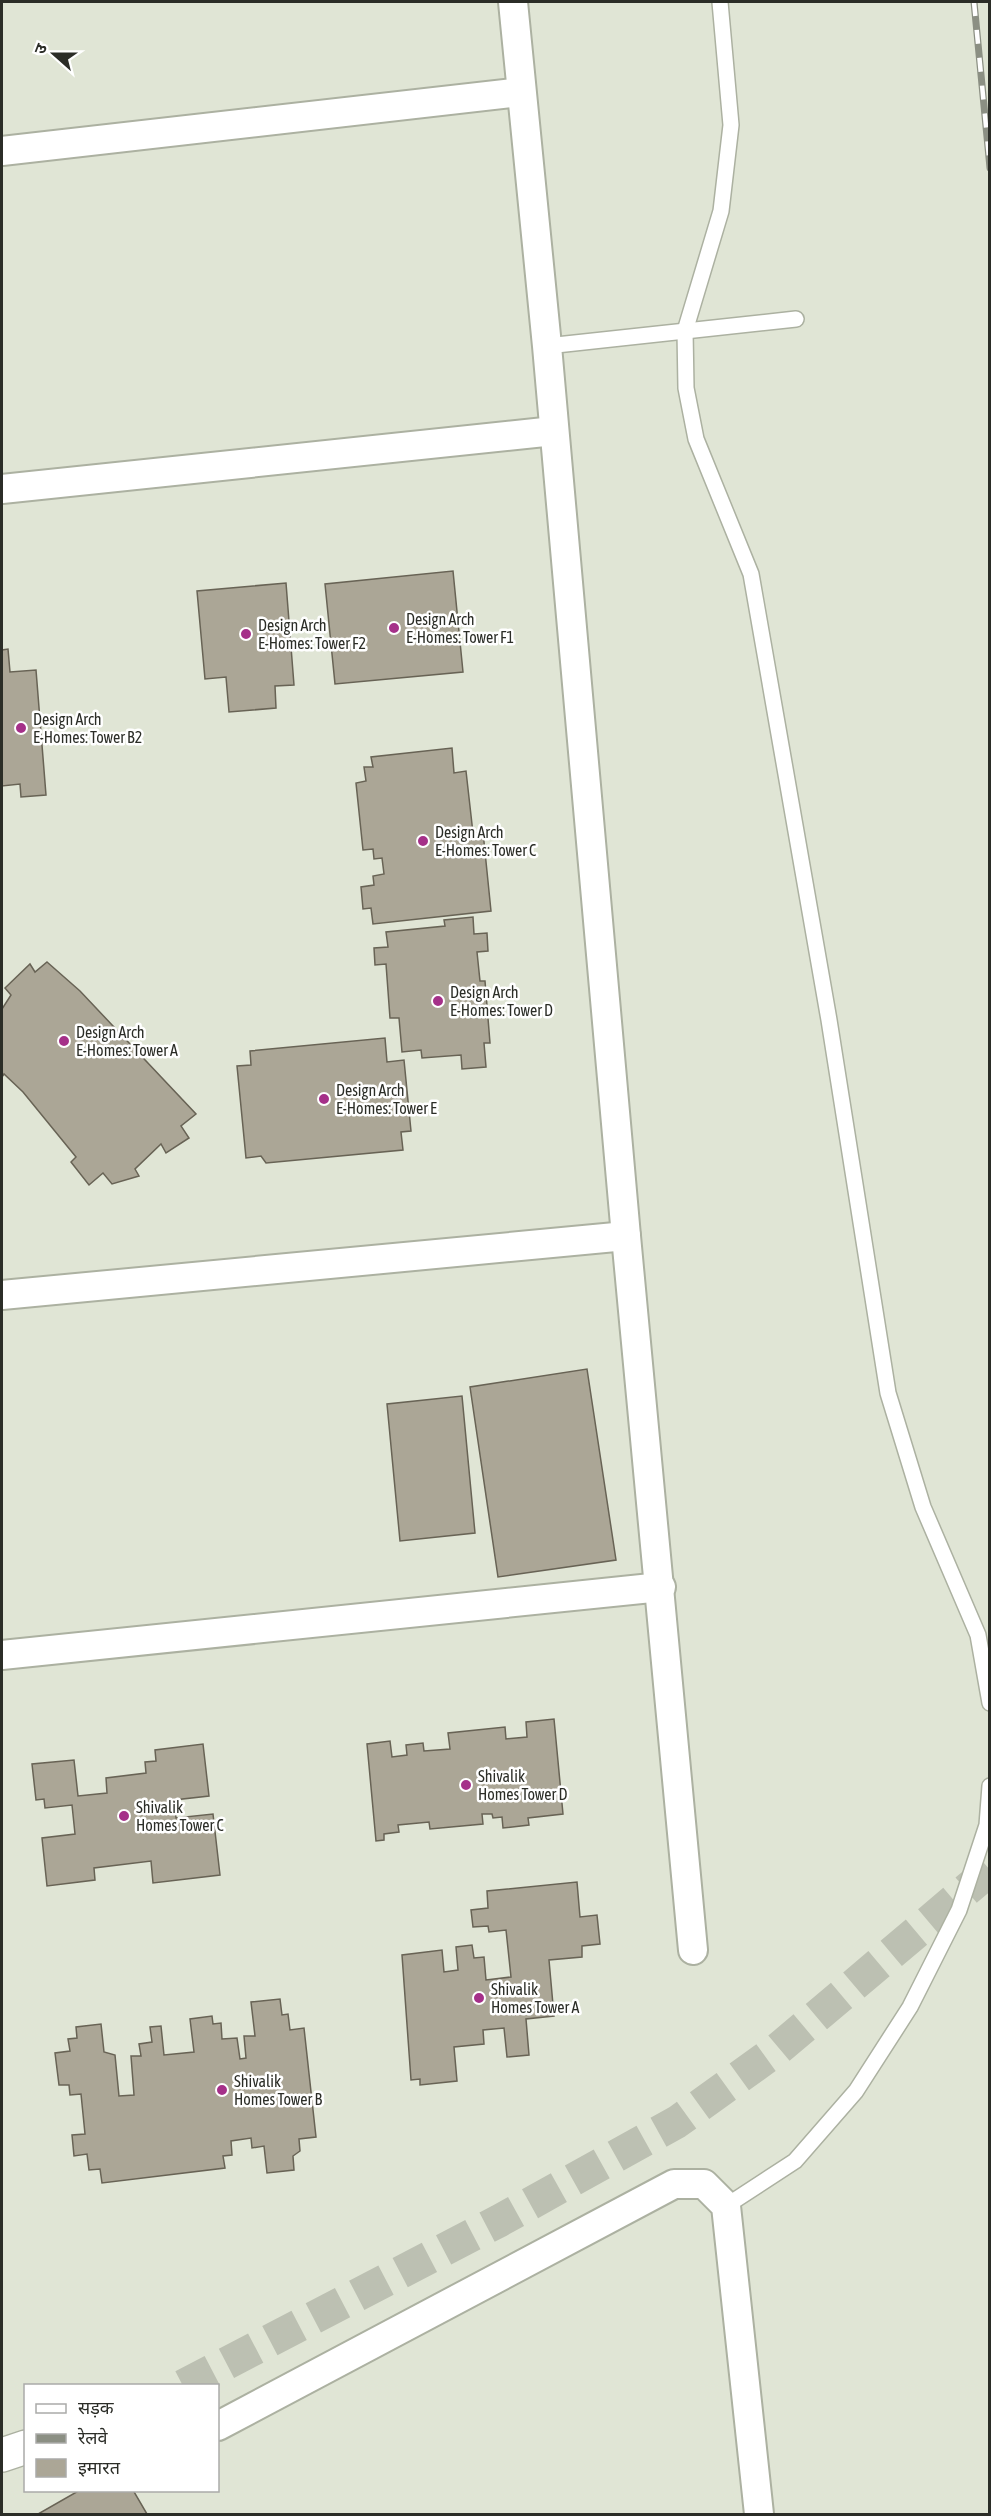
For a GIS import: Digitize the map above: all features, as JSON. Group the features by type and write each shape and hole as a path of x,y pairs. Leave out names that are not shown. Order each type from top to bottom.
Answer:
{"street":[{"path":"513,2 547,346 626,1236 661,1587 693,1950"},
{"path":"2,151 521,92"},
{"path":"2,489 554,431"},
{"path":"2,1296 626,1236"},
{"path":"2,1655 661,1587"},
{"path":"219,2425 674,2184 704,2184 726,2206 759,2514"},
{"path":"2,2455 24,2448"}],"lane":[{"path":"720,2 731,125 721,211 685,332 686,388 696,439 751,574 829,1020 888,1393 923,1508 978,1635 990,1703"},
{"path":"547,346 796,319"},
{"path":"726,2206 795,2161 856,2091 910,2007 959,1910 987,1825 990,1785"}],"building":[{"name":"Design Arch E-Homes: Tower F1","path":"453,571 463,672 335,684 325,584"},
{"name":"Design Arch E-Homes: Tower F2","path":"286,583 294,685 275,686 276,708 229,712 226,677 205,679 197,591"},
{"name":"Design Arch E-Homes: Tower B2","path":"8,649 10,672 36,670 46,795 21,797 20,784 2,786 2,650"},
{"name":"Design Arch E-Homes: Tower C","path":"452,748 454,773 466,771 473,833 483,832 491,911 373,924 371,908 363,909 361,887 374,885 373,876 384,874 382,858 374,859 373,849 363,850 356,783 366,781 364,767 373,767 371,757"},
{"name":"Design Arch E-Homes: Tower D","path":"473,917 474,934 487,933 488,951 477,952 480,981 485,981 490,1043 484,1043 486,1067 462,1069 461,1055 422,1058 421,1050 402,1052 399,1018 390,1018 386,964 375,965 374,948 388,947 386,932 445,926 444,920"},
{"name":"Design Arch E-Homes: Tower A","path":"47,962 80,991 196,1114 181,1126 189,1138 166,1153 161,1144 135,1169 139,1176 112,1184 103,1173 89,1185 71,1162 76,1157 23,1092 4,1074 2,1077 2,1009 11,995 5,988 30,964 35,972"},
{"name":"Design Arch E-Homes: Tower E","path":"385,1038 387,1062 404,1060 411,1131 401,1132 403,1150 266,1163 261,1156 246,1158 237,1066 251,1065 250,1051"},
{"path":"587,1369 616,1560 498,1577 470,1387"},
{"path":"462,1396 475,1533 400,1541 387,1404"},
{"name":"Shivalik Homes Tower D","path":"554,1719 563,1814 528,1818 529,1825 503,1828 502,1817 493,1818 492,1814 482,1814 483,1824 430,1829 429,1822 398,1825 399,1832 384,1834 384,1840 376,1841 367,1744 390,1741 392,1757 407,1755 406,1745 423,1743 424,1751 450,1749 448,1733 505,1727 506,1739 527,1737 526,1722"},
{"name":"Shivalik Homes Tower C","path":"203,1744 209,1796 174,1800 176,1818 213,1814 220,1875 153,1883 151,1861 94,1868 95,1880 47,1886 42,1838 75,1834 72,1805 45,1808 44,1799 36,1800 32,1764 74,1760 78,1796 107,1793 106,1778 146,1773 145,1762 156,1761 155,1750"},
{"name":"Shivalik Homes Tower A","path":"577,1882 580,1917 597,1915 600,1944 582,1946 582,1957 549,1960 554,2016 526,2019 529,2055 507,2057 504,2028 483,2030 484,2044 454,2047 457,2081 420,2085 420,2079 411,2080 402,1955 442,1950 444,1972 458,1970 456,1947 472,1945 474,1958 484,1957 486,1980 511,1977 506,1930 489,1932 488,1926 473,1927 471,1910 488,1908 487,1891"},
{"name":"Shivalik Homes Tower B","path":"280,1999 282,2015 288,2014 290,2030 304,2028 316,2137 299,2139 300,2151 293,2156 294,2170 267,2173 264,2146 252,2148 251,2138 231,2141 232,2155 223,2156 225,2168 102,2183 100,2169 89,2170 87,2154 74,2156 72,2135 85,2134 81,2094 70,2095 69,2085 59,2085 55,2053 70,2051 68,2039 77,2038 76,2027 101,2024 104,2052 115,2055 119,2096 134,2095 131,2056 141,2056 139,2044 152,2042 150,2027 161,2026 164,2055 194,2052 190,2019 212,2016 213,2024 221,2023 222,2039 237,2038 240,2059 246,2058 244,2036 255,2036 251,2002"},
{"path":"76,2492 134,2492 147,2514 38,2514"}],"tunnel":[{"path":"187,2384 499,2221 677,2122 778,2049 990,1870"}],"railway":[{"path":"974,2 990,168"}],"place":[{"name":"Design Arch E-Homes: Tower F1","path":"394,628"},
{"name":"Design Arch E-Homes: Tower F2","path":"246,634"},
{"name":"Design Arch E-Homes: Tower B2","path":"21,728"},
{"name":"Design Arch E-Homes: Tower C","path":"423,841"},
{"name":"Design Arch E-Homes: Tower D","path":"438,1001"},
{"name":"Design Arch E-Homes: Tower A","path":"64,1041"},
{"name":"Design Arch E-Homes: Tower E","path":"324,1099"},
{"name":"Shivalik Homes Tower D","path":"466,1785"},
{"name":"Shivalik Homes Tower C","path":"124,1816"},
{"name":"Shivalik Homes Tower A","path":"479,1998"},
{"name":"Shivalik Homes Tower B","path":"222,2090"}]}
